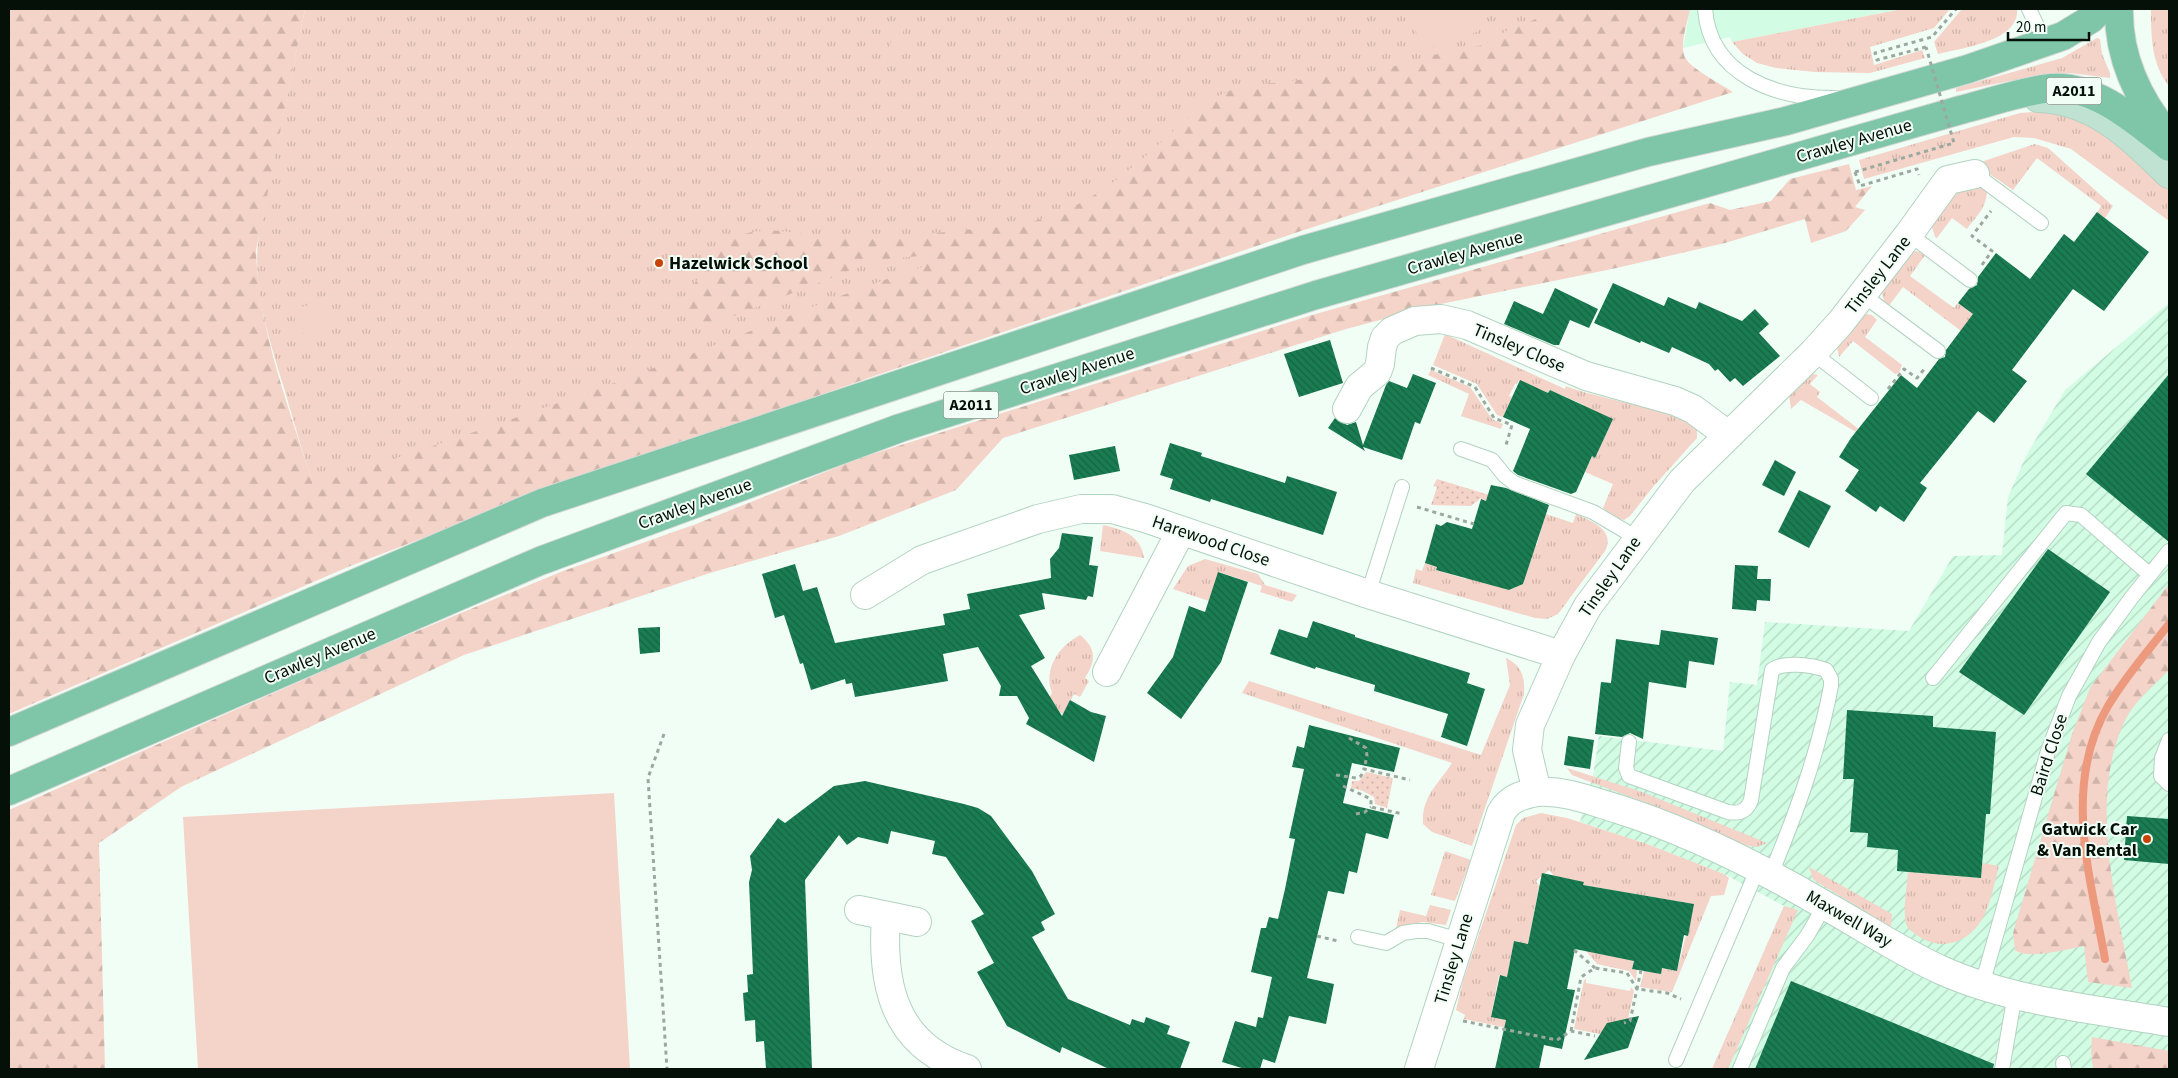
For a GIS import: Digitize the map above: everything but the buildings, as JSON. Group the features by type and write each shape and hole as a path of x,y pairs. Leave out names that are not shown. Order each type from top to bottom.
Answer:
{"main road":[{"name":"Crawley Avenue","path":"9,732 363,578 552,500 1303,250 1648,152 1762,127 1893,92 2045,43 2073,31 2091,19 2101,9"},
{"path":"2119,9 2122,43 2130,70 2144,104 2169,136"},
{"name":"Crawley Avenue","path":"9,791 540,561 900,428 1316,296 1964,109 2036,91 2066,89 2089,95 2126,115 2169,147"}],"street":[{"path":"1964,109 2034,98 2052,99 2081,106 2101,115 2126,133 2169,174"},
{"name":"Tinsley Lane","path":"1419,1069 1459,940 1504,808 1515,798 1537,792 1527,750 1527,738 1533,716 1561,655 1588,606 1637,538 1682,481 1813,353 1863,295 1948,180 1975,174"},
{"name":"Tinsley Close","path":"1347,409 1358,387 1376,372 1380,364 1385,338 1392,331 1415,321 1441,319 1467,325 1586,376 1675,401 1693,409 1728,435"},
{"name":"Harewood Close","path":"865,595 922,560 1038,519 1081,509 1112,509 1368,594 1561,655"},
{"path":"1108,672 1181,531"},
{"name":"Maxwell Way","path":"1537,792 1558,792 1581,797 1654,821 1764,871 1929,964 1982,985 2015,994 2169,1022"},
{"path":"859,910 917,922"},
{"path":"886,916 884,945 886,971 896,1008 920,1043 937,1057 967,1069"}],"lane":[{"path":"1705,9 1711,36 1718,51 1737,72 1761,85 1790,94 1823,98 1893,92"},
{"path":"2029,9 2045,43"},
{"path":"1975,174 2041,223"},
{"path":"1909,234 1970,280"},
{"path":"1863,295 1938,351"},
{"path":"1813,353 1871,398"},
{"path":"1461,448 1489,458 1514,483 1599,514 1637,538"},
{"path":"1368,594 1402,487"},
{"path":"1933,678 2066,513 2080,515 2149,574"},
{"name":"Baird Close","path":"1982,985 2048,751 2065,705 2089,658 2149,574 2169,552"},
{"path":"1629,742 1626,768 1629,776 1722,810 1740,812 1748,806 1751,800 1772,670 1776,666 1787,665 1826,670 1831,679 1820,740 1802,798 1698,1007 1676,1060"},
{"path":"2169,740 2162,758 2160,772 2163,780 2169,784"},
{"path":"1740,1069 1783,968 1807,936 1825,905"},
{"path":"1358,937 1386,943 1403,934 1428,931 1459,940"},
{"path":"2002,1069 2015,994"}],"path":[{"path":"1917,168 1860,186 1855,172 1954,142 1926,47 1878,60 1875,52 1932,37 1956,9"},
{"path":"1981,266 1992,251 1972,236 2003,194"},
{"path":"1887,390 1904,369 1917,378 1938,351"},
{"path":"1432,368 1475,387 1494,418 1512,425 1503,457 1502,473"},
{"path":"1397,501 1474,524"},
{"path":"664,734 648,778 667,1069"},
{"path":"1336,775 1356,778 1361,776 1364,769 1367,756 1366,748 1348,738"},
{"path":"1364,769 1410,780"},
{"path":"1343,786 1371,799 1370,807 1365,812 1356,814"},
{"path":"1370,807 1403,814"},
{"path":"1574,950 1595,968 1627,973 1637,989"},
{"path":"1571,1031 1575,998 1581,977 1595,968"},
{"path":"1624,1023 1630,1021 1641,970"},
{"path":"1637,989 1667,993 1698,1007"},
{"path":"1436,1016 1558,1040 1571,1031 1595,1036"}],"shaded area":[{"path":"1690,9 1903,9 1732,42 1730,37 1683,48"},
{"path":"2169,303 2169,1069 1712,1069 1784,906 1724,874 1647,844 1580,822 1593,776 1599,736 1723,751 1730,682 1757,685 1765,622 1909,631 1953,556 2002,555 2008,497 2026,456 2065,390"}],"green space":[{"path":"9,9 305,9 256,250 258,280 269,339 285,398 313,485 480,430 605,386 919,268 924,266 926,261 924,257 919,256 877,260 724,320 705,323 691,320 688,310 689,298 694,284 702,271 723,247 744,234 777,231 834,238 882,238 1002,227 1041,219 1064,211 1105,188 1142,159 1207,101 1238,87 1377,71 1452,50 1484,45 1506,31 1561,9 1690,9 1683,50 1686,60 1698,70 1733,92 1304,230 877,375 539,493 348,567 9,714"},
{"name":"Hazelwick School","path":"305,9 1650,9 319,505 267,329 262,309 257,269 260,228"},
{"path":"898,9 908,9 896,64 887,62"},
{"path":"1426,9 1471,9 1479,31 1422,50 1410,14"},
{"path":"1903,9 1950,9 1934,28 1870,47 1874,65 1922,50 1925,58 1870,73 1815,72 1776,68 1757,63 1743,54 1732,42"},
{"path":"1962,9 2017,9 2015,20 2009,29 2000,36 1974,46 1938,54 1934,42"},
{"path":"2151,9 2169,9 2169,86 2155,59"},
{"path":"2097,38 2100,39 2102,54 2110,73 2110,78 2070,73 2009,81 1956,92 1956,88 2062,58"},
{"path":"2048,111 2077,117 2129,149 2169,188 2169,221 2071,149 2034,138 2014,137 1864,179 1859,160 2020,113"},
{"path":"2035,144 2048,148 2113,206 2105,218 2097,213 2101,206 2037,158 2013,190 1975,164"},
{"path":"1849,164 1856,190 1872,186 1855,207 1865,210 1846,231 1811,243 1805,219 1725,243 1612,269 1441,304 1346,329 1003,438 956,490 839,536 710,573 464,655 181,787 99,843 105,1069 9,1069 9,810 364,653 563,571 696,524 860,458 1312,315 1710,203 1730,210 1771,201 1790,179"},
{"path":"1979,185 1987,191 1985,203 1967,229 1952,218 1937,238 1935,237 1931,224 1954,187"},
{"path":"1916,251 1926,254 1910,276 1954,308 1958,303 1999,334 1961,331 1903,287 1888,307 1885,305 1882,293 1911,253"},
{"path":"322,305 332,315 323,339 311,339 294,327 295,314 301,307"},
{"path":"1866,314 1872,315 1877,320 1865,337 1902,365 1899,373 1895,374 1853,341 1839,357 1837,347"},
{"path":"1445,334 1565,389 1566,386 1674,416 1688,422 1697,429 1697,438 1630,516 1624,520 1612,517 1603,508 1613,484 1585,472 1592,456 1595,458 1606,433 1604,429 1609,427 1611,423 1583,408 1584,405 1550,390 1548,393 1519,380 1509,396 1512,397 1503,417 1497,415 1477,384 1433,365"},
{"path":"1431,370 1470,387 1492,419 1503,424 1501,429 1461,416 1469,394 1428,375"},
{"path":"1818,375 1810,384 1820,392 1817,397 1882,447 1801,400 1791,409 1789,395 1808,376"},
{"path":"1437,479 1486,494 1471,506 1431,505 1437,487 1433,486"},
{"path":"1486,494 1573,523 1576,514 1595,523 1605,532 1608,544 1605,551 1558,614 1547,619 1535,618 1413,583 1416,569 1422,571 1425,563 1437,567 1436,570 1466,579 1467,574 1508,587 1510,590 1524,583 1521,576 1533,545 1537,545 1541,529 1538,528 1541,518 1481,499"},
{"path":"1103,525 1124,531 1135,539 1142,550 1144,558 1100,551"},
{"path":"1205,559 1258,574 1265,585 1297,595 1292,602 1260,592 1262,586 1219,572 1209,601 1173,589 1188,566"},
{"path":"2169,584 2169,670 2143,695 2127,717 2113,755 2108,788 2109,856 2132,988 2088,982 2084,946 2048,953 2021,953 2015,950 2013,933 2072,734 2090,688"},
{"path":"1080,635 1090,645 1093,655 1093,661 1085,678 1089,681 1080,697 1074,694 1063,714 1046,704 1052,693 1050,684 1051,667 1066,645"},
{"path":"1506,658 1519,668 1524,682 1524,694 1472,846 1432,832 1423,824 1423,814 1428,798 1452,763 1242,693 1249,681 1481,755 1510,685"},
{"path":"1567,768 1642,792 1767,843 1757,847 1744,845 1670,812 1572,775"},
{"path":"1366,772 1393,778 1387,808 1375,804 1374,797 1363,791 1351,788 1352,781 1359,781"},
{"path":"614,793 630,1069 198,1069 183,817"},
{"path":"1541,813 1567,818 1647,844 1724,874 1729,878 1724,895 1711,896 1672,992 1640,987 1644,971 1649,972 1650,966 1677,971 1694,904 1583,885 1583,882 1554,876 1549,870 1536,881 1539,886 1528,944 1514,941 1507,977 1499,975 1491,1016 1519,1022 1517,1030 1464,1019 1465,1015 1456,1010 1463,981 1516,825 1523,818"},
{"path":"1445,851 1471,860 1455,901 1431,895"},
{"path":"1982,863 1999,866 1986,911 1973,931 1959,941 1943,944 1926,940 1909,929 1905,915 1908,872 1981,878"},
{"path":"1809,867 1892,914 1891,927 1817,882 1813,879"},
{"path":"1430,905 1451,910 1446,925 1423,922 1396,928 1400,910 1426,916"},
{"path":"1784,906 1798,910 1728,1069 1712,1069"},
{"path":"1586,951 1634,959 1632,969 1637,970 1636,981 1629,971 1597,964"},
{"path":"1586,979 1586,983 1630,991 1631,987 1634,991 1628,1019 1600,1034 1574,1029 1584,980"},
{"path":"2092,1037 2169,1051 2169,1069 2093,1069"}],"waterway":[{"path":"2105,959 2087,863 2083,799 2086,767 2094,736 2108,706 2129,674 2169,624"}],"place":[{"name":"Hazelwick School","path":"659,263"},
{"name":"Gatwick Car & Van Rental","path":"2147,839"}]}
